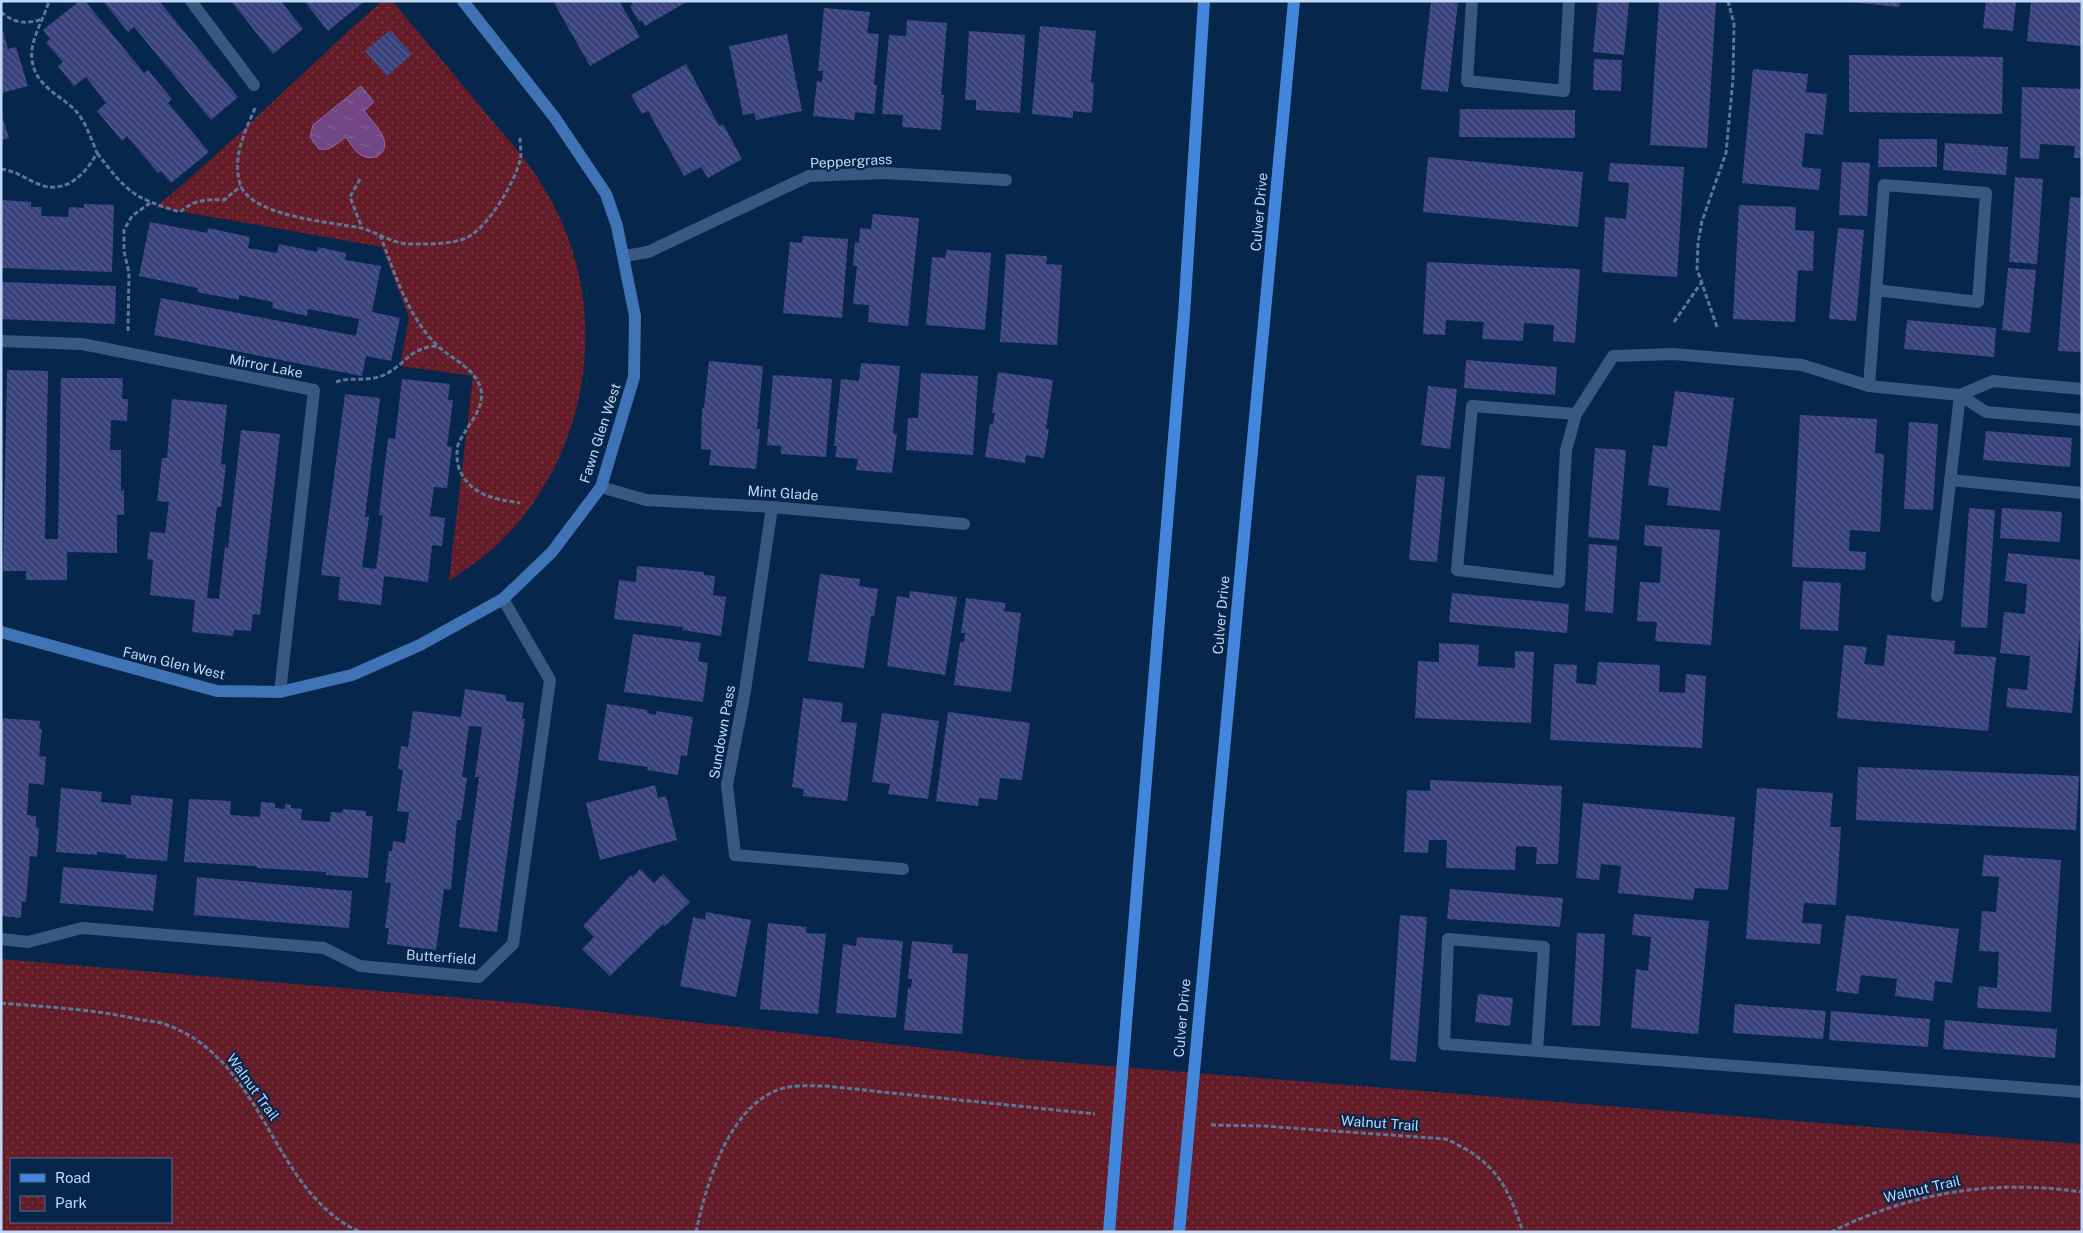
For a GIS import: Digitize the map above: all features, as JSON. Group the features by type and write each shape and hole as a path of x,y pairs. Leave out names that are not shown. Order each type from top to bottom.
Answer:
{"main road":[{"path":"1109,1232 1184,314 1204,1"},
{"name":"Culver Drive","path":"1179,1232 1187,1125 1294,1"}],"street":[{"path":"190,1 254,85"},
{"name":"Fawn Glen West","path":"1,632 217,691 280,692 352,675 420,645 503,599 552,552 601,487 634,377 636,316 625,256 606,194 555,118 463,1"},
{"path":"1472,1 1467,81 1564,91 1569,1"},
{"name":"Peppergrass","path":"625,256 648,252 809,176 884,173 1006,180"},
{"path":"1869,386 1876,290 1884,184 1986,193 1978,302 1876,290"},
{"name":"Mirror Lake","path":"1,341 82,344 314,390 280,692"},
{"path":"1576,414 1472,406 1457,570 1558,582 1566,450 1576,414 1614,356 1673,354 1802,365 1869,386 1960,395 1986,412 2082,420"},
{"path":"1960,395 1993,381 2082,389"},
{"path":"1936,596 1960,395"},
{"path":"1950,480 2082,492"},
{"name":"Mint Glade","path":"601,487 646,500 772,507 964,524"},
{"name":"Sundown Pass","path":"772,507 745,691 727,785 735,854 903,869"},
{"name":"Butterfield","path":"1,939 28,942 82,928 324,948 360,966 479,977 513,944 550,680 503,599"},
{"path":"1537,1052 1544,947 1448,939 1444,1044 1537,1052 2082,1092"}],"path":[{"path":"49,1 44,19 34,40 32,60 42,83 74,109 86,126 97,153 117,179 132,194 150,203 180,212 190,204 207,199 224,200 241,186"},
{"path":"1716,327 1697,269 1702,220 1726,154 1733,79 1734,24 1728,1"},
{"path":"1,12 8,18 25,24 44,19"},
{"path":"254,85 256,107 241,142 237,162 241,186 254,200 275,211 362,228 406,244 450,242 468,237 492,214 511,185 521,159 520,138"},
{"path":"1,169 13,170 41,185 57,189 76,180 89,168 97,153"},
{"path":"360,179 350,197 362,228"},
{"path":"127,353 129,273 124,251 124,230 132,216 150,203"},
{"path":"380,235 402,293 420,323 438,346 460,361 477,381 481,394 478,415 463,434 457,448 458,466 466,484 478,492 501,500 520,502"},
{"path":"1674,322 1701,282"},
{"path":"314,390 340,380 362,381 386,374 422,347 438,346"},
{"name":"Walnut Trail","path":"1,1003 110,1013 167,1025 201,1044 224,1062 320,1206 342,1224 360,1232"},
{"path":"696,1232 704,1194 737,1124 750,1108 775,1091 797,1086 825,1086 1118,1116"},
{"name":"Walnut Trail","path":"1187,1125 1264,1126 1446,1139 1472,1151 1498,1177 1515,1208 1523,1232"},
{"name":"Walnut Trail","path":"1831,1232 1868,1214 1931,1195 1964,1189 2025,1185 2082,1192"}],"green space":[{"path":"382,1 392,1 510,141 534,173 548,195 568,238 580,283 585,329 583,375 573,420 557,463 533,503 503,539 484,556 449,581 473,376 400,366 409,318 382,247 156,207"},
{"path":"1,959 533,1004 1023,1059 2082,1144 2082,1232 1,1232"}],"water":[{"path":"361,86 374,102 364,111 377,126 383,137 385,142 383,151 376,157 366,157 357,152 346,137 330,148 319,149 310,137 313,125"}],"building":[{"path":"75,1 85,1 144,73 148,70 172,99 168,103 209,152 171,183 161,171 158,173 127,136 122,141 97,111 106,103 86,77 74,86 58,66 63,62 46,43 50,39 43,30 77,3"},
{"path":"103,1 159,1 238,97 211,120 134,27 128,32"},
{"path":"231,1 281,1 303,29 273,54"},
{"path":"304,1 365,1 328,31"},
{"path":"553,1 619,1 640,37 590,66"},
{"path":"631,1 688,1 645,26 642,20 639,22 630,6 633,5"},
{"path":"1431,1 1458,1 1448,92 1421,89"},
{"path":"1598,1 1629,1 1624,55 1593,52"},
{"path":"1659,1 1716,1 1707,148 1650,145"},
{"path":"1842,1 1900,1 1899,7"},
{"path":"1986,1 2016,1 2013,31 1983,28"},
{"path":"2031,1 2082,1 2082,46 2027,41"},
{"path":"824,8 870,12 867,33 879,34 874,85 877,85 874,114 855,112 854,120 813,116 817,81 822,82 823,71 818,71"},
{"path":"907,20 947,23 941,95 944,95 941,130 902,127 903,115 882,114 889,35 906,36"},
{"path":"1040,26 1096,31 1091,82 1094,83 1092,113 1073,111 1073,118 1032,114"},
{"path":"390,30 412,54 387,76 365,51"},
{"path":"3,31 8,49 16,47 28,86 1,93 1,32"},
{"path":"969,31 1025,35 1020,113 976,110 976,100 965,100"},
{"path":"787,34 802,111 756,120 754,113 743,115 729,46"},
{"path":"1849,55 2003,57 2002,114 1849,112"},
{"path":"1594,59 1622,60 1621,91 1593,90"},
{"path":"686,64 719,126 723,124 742,159 708,178 701,167 684,176 648,111 642,114 631,95"},
{"path":"1753,69 1808,74 1806,92 1827,94 1823,135 1805,133 1802,167 1821,169 1819,190 1742,183"},
{"path":"2022,87 2082,89 2082,158 2074,158 2075,146 2040,144 2039,159 2020,158"},
{"path":"1460,109 1575,110 1575,138 1459,137"},
{"path":"1,113 9,138 1,140"},
{"path":"1879,139 1937,139 1937,167 1878,167"},
{"path":"1945,143 2008,147 2006,175 1943,170"},
{"path":"1428,157 1583,172 1578,227 1423,212"},
{"path":"1842,162 1870,163 1867,216 1839,215"},
{"path":"1610,163 1684,167 1677,277 1602,272 1605,217 1626,219 1629,183 1608,181"},
{"path":"2015,177 2043,179 2037,264 2009,262"},
{"path":"2070,197 2082,198 2082,352 2058,351"},
{"path":"1,200 31,202 31,207 42,207 41,216 68,217 69,207 84,208 84,204 114,205 112,272 1,268"},
{"path":"1739,205 1796,207 1795,230 1814,231 1813,271 1798,270 1795,322 1733,319"},
{"path":"873,214 919,218 908,326 868,322 869,305 853,304 857,266 853,266 855,242 859,243 860,228 871,229"},
{"path":"150,222 207,233 208,228 250,237 248,248 277,253 279,244 317,252 318,247 346,253 345,260 381,266 372,312 400,318 391,361 366,356 362,376 154,335 161,298 356,336 359,319 308,309 307,316 272,308 273,302 239,295 239,300 197,292 198,288 139,276"},
{"path":"1838,228 1864,230 1856,321 1829,319"},
{"path":"803,236 848,239 842,318 783,313 790,242 802,243"},
{"path":"947,250 991,253 985,330 926,325 932,257 945,258"},
{"path":"1006,254 1047,256 1046,264 1062,265 1057,345 1000,342"},
{"path":"1427,262 1580,269 1575,343 1553,341 1554,325 1524,323 1523,341 1482,339 1484,322 1446,320 1445,335 1423,334"},
{"path":"2008,268 2036,270 2030,333 2002,330"},
{"path":"1,282 116,286 115,324 1,319"},
{"path":"1907,320 1996,328 1994,357 1904,349"},
{"path":"1466,360 1557,367 1555,395 1464,388"},
{"path":"709,361 763,366 757,429 760,429 756,469 709,465 711,450 701,449 702,408 704,408"},
{"path":"861,363 900,366 893,433 897,434 892,473 856,470 858,459 835,457 837,446 834,446 841,379 859,381"},
{"path":"7,370 48,371 45,539 58,539 61,378 123,378 122,399 128,399 127,421 111,420 110,450 121,450 121,491 124,490 124,515 117,515 117,553 67,552 67,580 26,580 26,571 3,571"},
{"path":"998,372 1053,380 1046,429 1049,429 1044,458 1026,455 1025,463 985,457 990,424 993,424 995,413 992,413"},
{"path":"921,373 978,376 973,455 906,450 908,418 918,418"},
{"path":"773,375 832,379 826,457 781,454 781,446 767,445"},
{"path":"402,379 450,384 448,400 453,400 447,446 452,447 447,488 434,487 430,516 445,518 442,546 432,545 428,582 384,576 381,605 338,600 340,577 321,575 345,394 380,398 365,517 369,517 362,567 376,569 383,515 379,515 388,438 395,439"},
{"path":"1428,386 1457,389 1450,449 1421,445"},
{"path":"1675,391 1734,398 1720,511 1667,505 1669,488 1648,485 1653,445 1667,447"},
{"path":"172,399 227,405 221,464 226,465 221,507 217,507 207,598 219,599 225,547 228,548 241,430 280,434 260,615 253,614 251,631 234,630 233,636 192,632 195,600 150,595 153,560 147,559 150,532 165,533 169,502 157,501 162,458 167,458"},
{"path":"1800,415 1877,419 1875,453 1884,454 1880,532 1850,530 1849,551 1866,552 1865,570 1792,567"},
{"path":"1909,422 1938,424 1933,510 1904,509"},
{"path":"1986,431 2072,438 2070,467 1983,460"},
{"path":"1595,448 1626,450 1619,540 1588,537"},
{"path":"1417,475 1445,477 1437,562 1409,560"},
{"path":"1969,508 1995,510 1987,628 1961,627"},
{"path":"2002,508 2062,512 2060,542 2000,538"},
{"path":"1645,525 1720,530 1711,645 1655,641 1657,622 1637,621 1640,582 1660,583 1662,547 1644,545"},
{"path":"1589,544 1617,546 1613,613 1585,611"},
{"path":"2008,553 2082,560 2082,614 2072,713 2006,707 2008,688 2027,690 2030,656 2000,653 2004,612 2025,614 2027,584 2005,581"},
{"path":"637,566 704,572 704,575 715,576 713,595 726,597 721,636 682,630 683,627 614,619 619,580 636,582"},
{"path":"820,574 860,579 859,586 878,589 874,616 871,616 864,668 808,661"},
{"path":"1803,581 1841,583 1838,631 1800,629"},
{"path":"910,591 957,597 945,675 887,666 897,596 909,598"},
{"path":"1452,593 1569,604 1567,633 1449,622"},
{"path":"966,598 1006,603 1004,611 1021,613 1011,692 954,685 960,642 964,642 965,633 961,633"},
{"path":"633,634 701,643 698,661 708,663 703,702 624,692"},
{"path":"1887,635 1955,641 1954,654 1996,657 1988,731 1837,718 1844,645 1867,647 1864,664 1884,666"},
{"path":"1439,643 1479,645 1478,666 1515,668 1515,651 1534,652 1531,723 1415,718 1418,661 1439,662"},
{"path":"1598,662 1660,665 1659,692 1685,693 1686,674 1706,676 1702,748 1550,740 1554,664 1577,665 1576,683 1596,685"},
{"path":"465,689 506,695 506,701 524,703 522,719 525,719 497,932 459,927 479,777 475,777 482,727 469,726 462,777 467,778 461,820 457,820 451,890 444,889 436,950 387,944 389,928 385,928 391,883 385,882 389,851 392,851 393,841 405,843 409,812 397,811 403,770 398,769 401,746 408,747 413,711 461,717"},
{"path":"803,698 843,703 841,722 857,723 847,801 803,796 804,789 792,787"},
{"path":"607,704 648,710 647,713 656,715 656,711 693,717 687,756 681,755 678,775 647,770 648,767 598,760"},
{"path":"948,712 1030,723 1022,780 1000,778 997,800 979,798 978,806 936,801"},
{"path":"882,713 939,721 928,799 888,794 890,784 872,782"},
{"path":"1,718 40,721 39,729 42,729 39,756 46,757 44,785 29,783 27,815 36,816 36,827 39,828 37,857 30,856 26,902 22,901 21,918 1,916"},
{"path":"1858,767 2079,776 2076,830 1856,820"},
{"path":"1430,780 1562,786 1558,864 1536,864 1537,847 1516,846 1515,870 1446,868 1447,840 1429,840 1428,853 1404,852 1407,790 1430,791"},
{"path":"655,785 658,798 666,796 677,840 600,860 586,803"},
{"path":"61,788 102,792 101,802 131,805 131,795 173,799 167,861 126,858 126,855 97,852 97,855 56,852"},
{"path":"1757,788 1833,793 1830,827 1841,827 1836,905 1804,903 1802,923 1822,924 1820,944 1746,939"},
{"path":"189,799 231,801 230,815 260,817 261,802 275,803 275,808 285,809 285,804 291,805 291,808 302,809 301,820 330,822 331,812 342,813 343,809 366,811 366,816 373,816 368,878 326,875 326,872 257,868 257,866 184,862"},
{"path":"1583,803 1735,817 1728,890 1695,888 1693,900 1618,893 1621,866 1601,864 1599,880 1576,878"},
{"path":"1984,855 2061,860 2051,1012 1977,1008 1979,986 1997,988 1999,952 1979,951 1982,911 1996,912 1999,877 1982,876"},
{"path":"63,867 157,875 153,911 60,903"},
{"path":"640,869 654,883 663,874 690,902 665,926 663,924 610,976 582,949 594,937 583,926 631,875 633,877"},
{"path":"197,877 352,891 349,928 194,915"},
{"path":"1450,889 1563,898 1560,927 1447,919"},
{"path":"706,912 751,920 736,997 680,986 693,917 705,920"},
{"path":"1634,914 1709,921 1698,1034 1631,1028 1636,969 1648,971 1651,937 1632,935"},
{"path":"1400,915 1427,917 1416,1062 1390,1060"},
{"path":"1846,915 1959,929 1952,983 1935,981 1933,1001 1895,996 1897,979 1861,975 1858,994 1836,991"},
{"path":"768,923 807,927 806,933 826,934 818,1014 760,1009"},
{"path":"1577,933 1605,934 1600,1026 1572,1025"},
{"path":"857,937 903,941 896,1018 836,1013 843,944 856,946"},
{"path":"912,941 953,945 952,953 968,954 962,1034 904,1030 908,988 911,988 912,979 908,979"},
{"path":"1478,994 1513,998 1510,1026 1475,1022"},
{"path":"1735,1004 1826,1011 1823,1039 1733,1033"},
{"path":"1831,1011 1930,1019 1928,1047 1829,1040"},
{"path":"1945,1020 2057,1029 2055,1058 1943,1049"}]}
